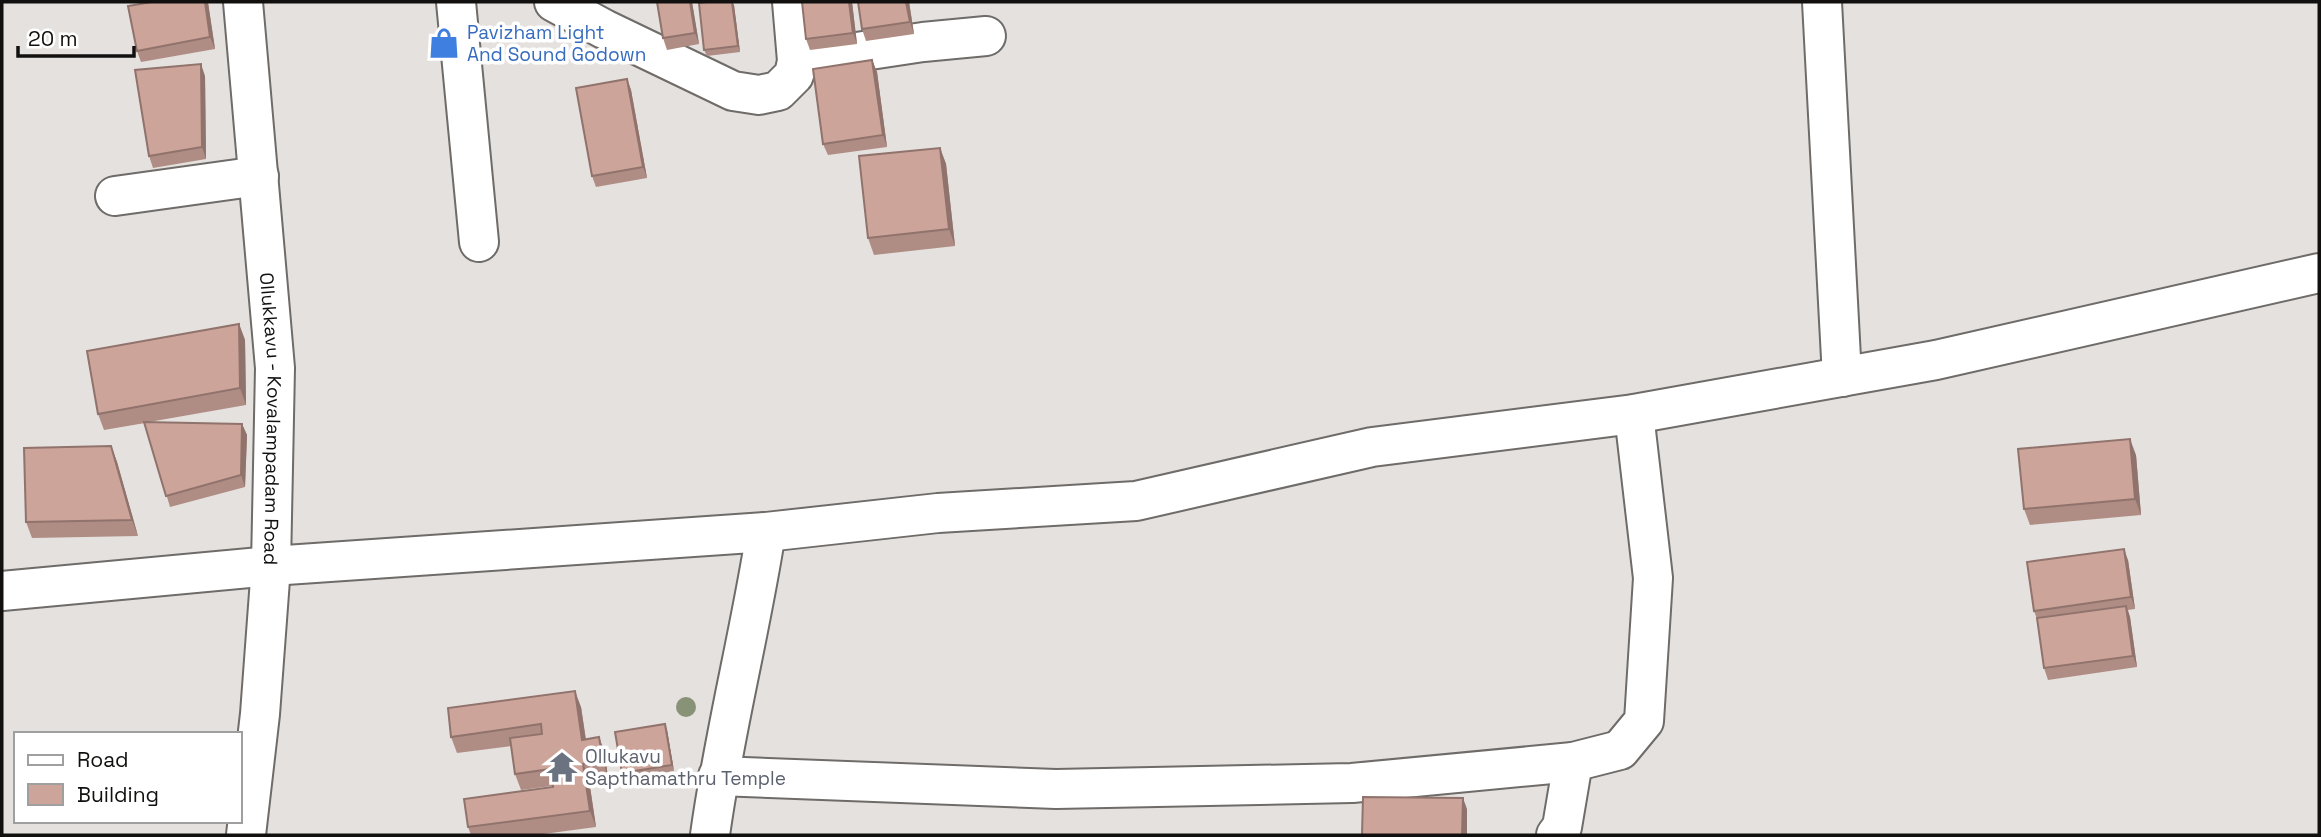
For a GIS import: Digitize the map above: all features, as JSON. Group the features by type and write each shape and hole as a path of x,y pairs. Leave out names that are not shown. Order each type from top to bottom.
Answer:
{"street":[{"name":"Ollukkavu - Kovalampadam Road","path":"243,2 275,368 271,566 260,714 246,835"},
{"path":"456,2 479,242"},
{"path":"554,2 733,91 759,95 778,91 794,75 797,61 792,2"},
{"path":"1822,2 1842,377"},
{"path":"797,61 923,42 986,36"},
{"path":"115,196 259,176"},
{"path":"2,591 271,566 766,532 938,513 1136,500 1372,447 1634,414 1936,360 2319,273"},
{"path":"718,776 1056,789 1352,783 1573,762 1620,750 1644,721 1653,578 1634,414"},
{"path":"710,835 718,776 756,596 766,532"},
{"path":"1556,835 1562,827 1573,762"}],"building":[{"path":"152,2 205,2 210,37 137,51 128,6"},
{"path":"657,2 690,2 695,33 663,38"},
{"path":"732,2 738,46 704,50 699,3"},
{"path":"802,2 849,2 853,33 806,39"},
{"path":"858,2 906,2 910,22 862,29"},
{"path":"872,60 883,135 823,144 813,69"},
{"path":"201,64 202,147 149,156 135,70"},
{"path":"627,79 643,167 592,176 576,88"},
{"path":"940,148 949,229 868,238 859,156"},
{"path":"239,324 240,388 98,414 87,351"},
{"path":"144,422 242,424 241,475 166,496"},
{"path":"2130,439 2135,499 2024,509 2018,449"},
{"path":"111,446 132,520 26,522 24,448"},
{"path":"2124,549 2131,597 2034,611 2027,562"},
{"path":"2126,606 2133,656 2044,668 2037,618"},
{"path":"575,691 582,740 599,737 603,761 583,764 590,811 468,827 464,799 553,787 551,769 515,774 510,738 542,734 541,724 451,737 448,708"},
{"path":"665,724 672,765 622,773 615,732"},
{"path":"1363,797 1463,798 1462,835 1362,835"}],"place":[{"name":"Pavizham Light And Sound Godown","path":"444,43"},
{"name":"Ollukavu Sapthamathru Temple","path":"562,767"}]}
